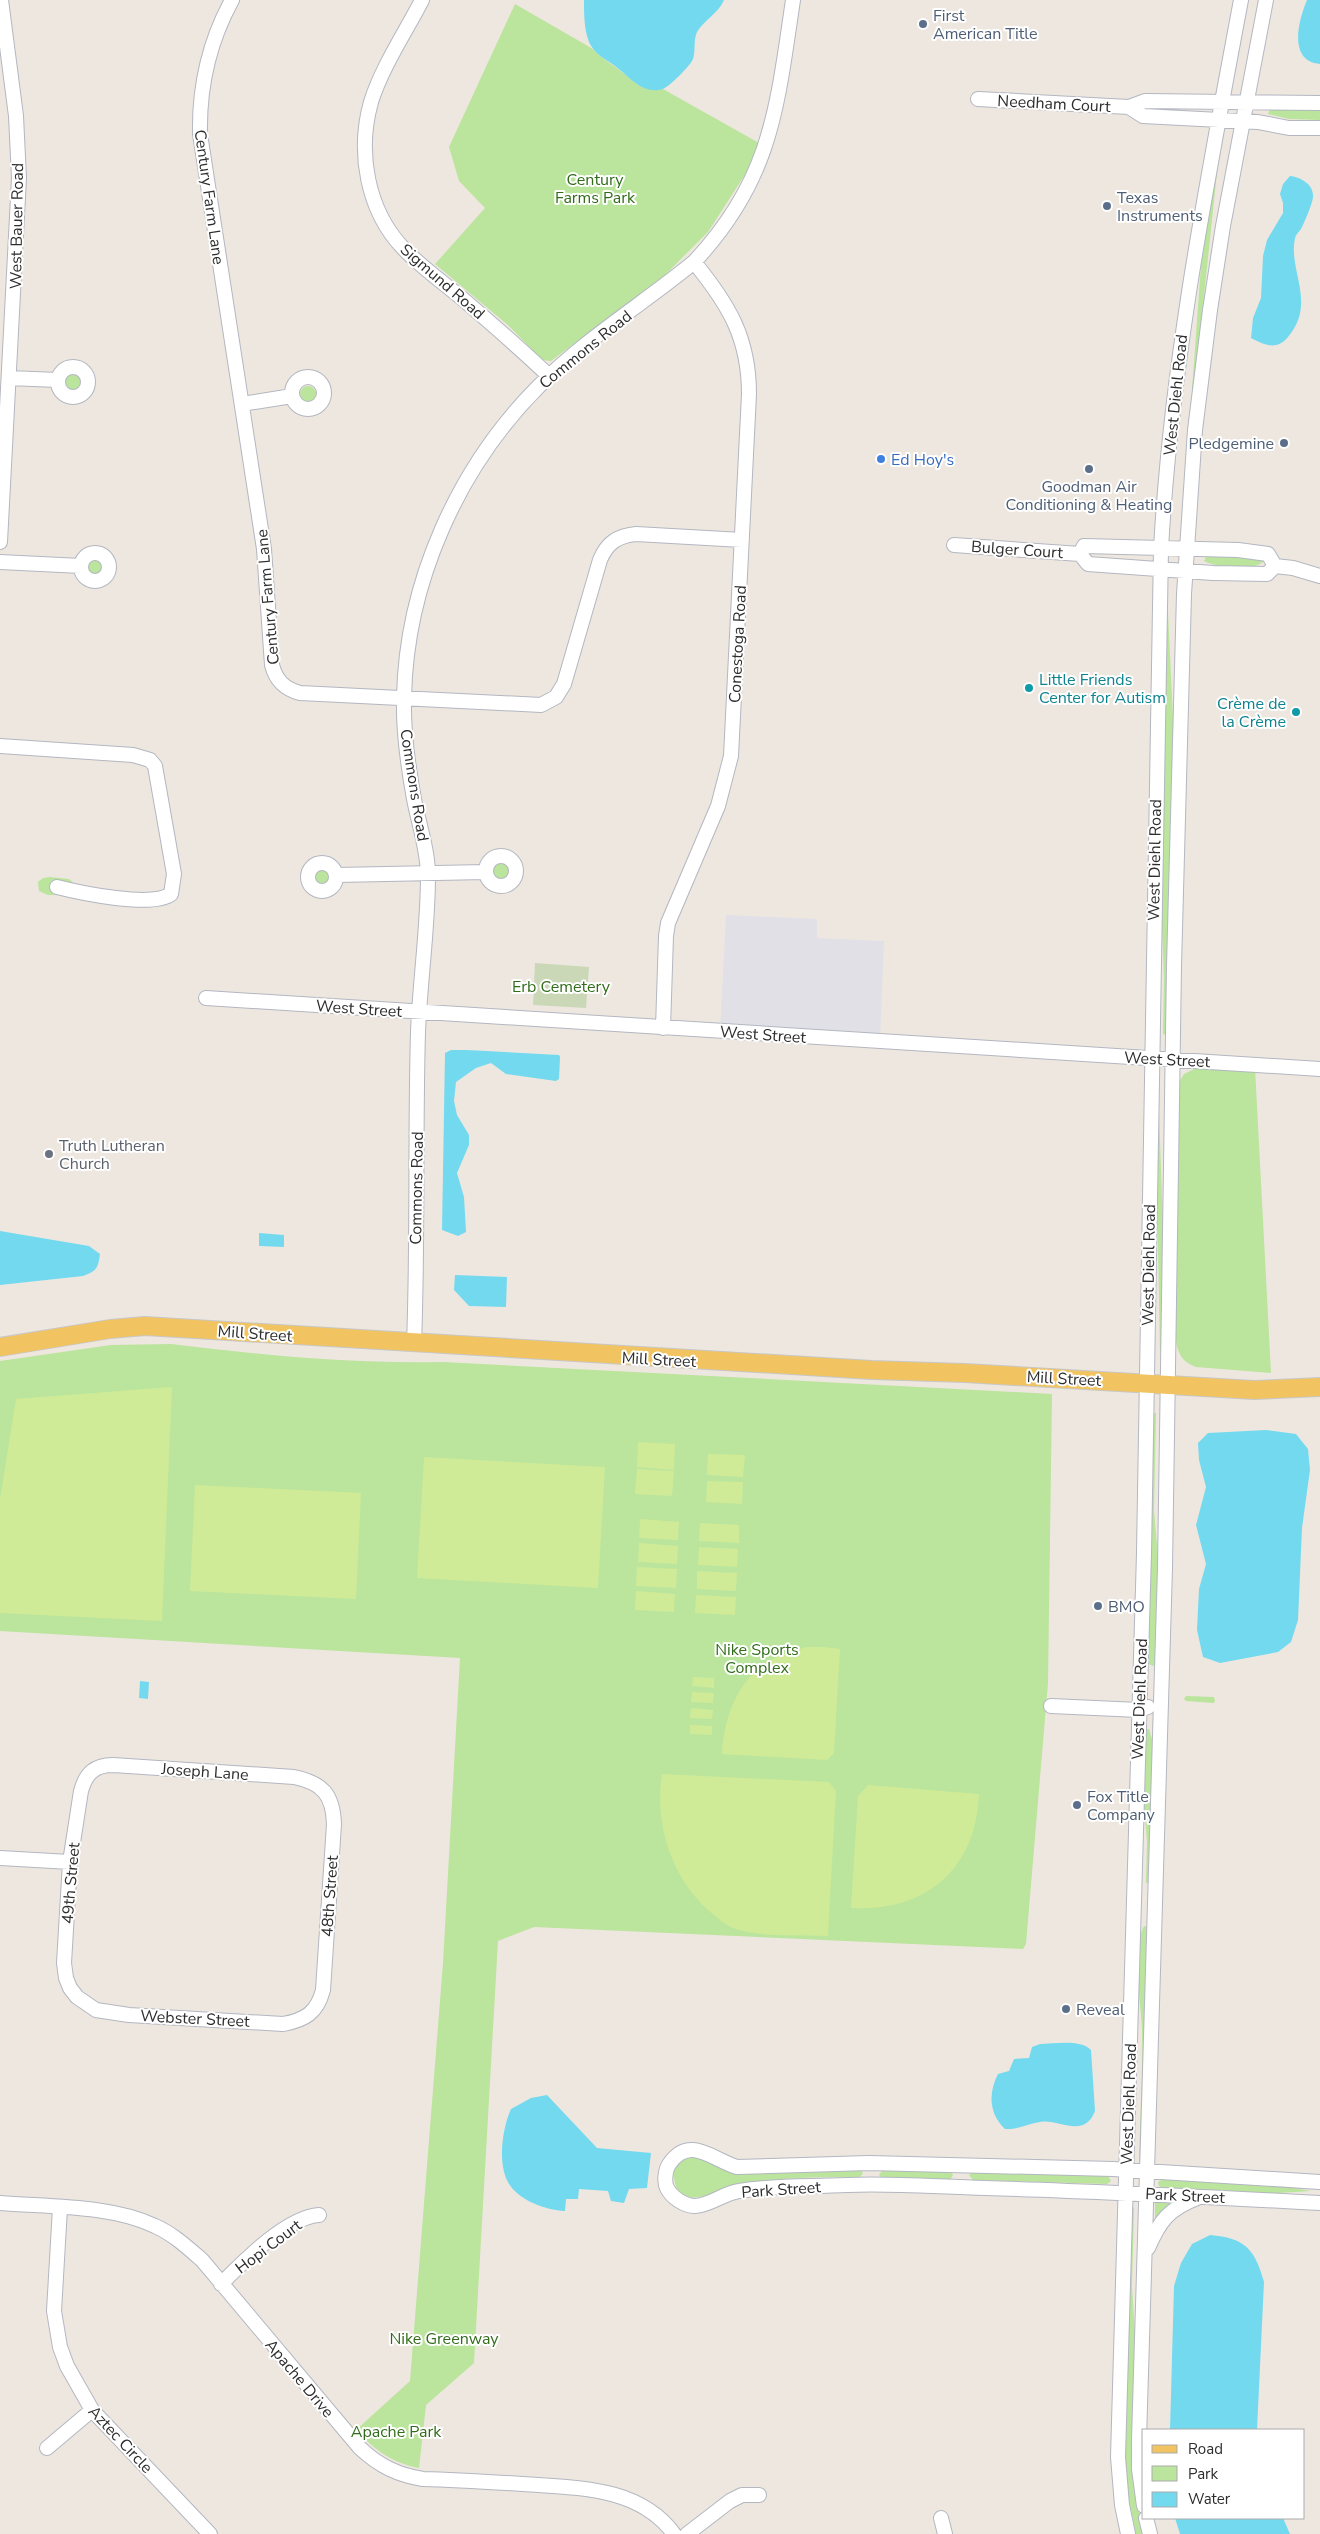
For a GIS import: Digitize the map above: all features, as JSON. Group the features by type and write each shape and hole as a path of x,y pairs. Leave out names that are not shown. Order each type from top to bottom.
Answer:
{"main road":[{"name":"Mill Street","path":"0,1346 110,1329 145,1326 672,1360 1168,1384 1254,1390 1320,1388"}],"street":[{"name":"West Bauer Road","path":"0,542 18,178 16,116 3,30 1,0"},
{"name":"Sigmund Road","path":"422,0 379,83 368,114 365,151 368,177 373,196 386,225 402,247 550,376"},
{"name":"Commons Road","path":"414,1344 419,1013 428,873 409,771 404,697 409,645 417,606 434,548 446,520 484,453 520,406 550,376 694,262 722,230 742,201 766,148 779,92 793,0"},
{"name":"West Diehl Road","path":"1128,2534 1122,2505 1118,2457 1147,1383 1160,568 1169,448 1182,324 1198,222 1240,0"},
{"name":"West Diehl Road","path":"1142,2491 1139,2469 1161,1702 1168,1384 1172,1060 1186,549 1195,430 1202,370 1223,226 1266,0"},
{"name":"Century Farm Lane","path":"226,2 204,73 200,134 264,549 274,674 286,688 300,692 531,705 550,702 560,692 564,684 600,560 608,544 620,537 636,534 742,540"},
{"name":"Needham Court","path":"978,99 1129,107 1146,100 1320,103"},
{"name":"Needham Court","path":"1129,107 1143,116 1243,121 1289,128 1320,128"},
{"name":"Conestoga Road","path":"663,1028 668,923 718,806 731,756 750,394 747,362 739,332 729,308 694,262"},
{"path":"9,378 58,380"},
{"path":"242,404 292,396"},
{"name":"Bulger Court","path":"954,545 1080,554 1088,564 1267,574 1275,566 1268,554 1254,551 1084,546 1080,554"},
{"path":"0,562 81,566"},
{"path":"1275,566 1293,568 1320,576"},
{"path":"0,746 133,755 150,760 155,766 174,874 171,894 158,900 92,895 57,887"},
{"path":"336,875 486,872"},
{"name":"West Street","path":"206,998 1320,1069"},
{"path":"1051,1706 1139,1710 1161,1702"},
{"name":"Joseph Lane","path":"92,1770 113,1765 294,1777 317,1785"},
{"name":"49th Street","path":"77,1997 66,1978 64,1963 70,1862 81,1791 84,1781 92,1770"},
{"name":"48th Street","path":"314,2011 320,2002 322,1990 334,1824 332,1805 323,1789 317,1785"},
{"path":"0,1858 70,1862"},
{"name":"Webster Street","path":"77,1997 96,2010 139,2015 283,2024 306,2018 314,2011"},
{"name":"Park Street","path":"1320,2182 1126,2170 870,2162 737,2167 722,2162 698,2148 685,2150 675,2156 668,2164 665,2176 667,2188 674,2197 684,2204 696,2206 737,2191 870,2184 1126,2192 1320,2203"},
{"path":"1145,2256 1155,2232 1167,2215 1180,2205 1201,2196"},
{"name":"Apache Drive","path":"0,2203 108,2212 130,2216 154,2225 185,2244 360,2448 390,2471 423,2479 583,2488 610,2492 632,2501 649,2511 674,2534"},
{"name":"Aztec Circle","path":"60,2208 54,2286 57,2331 67,2366 92,2410 207,2533"},
{"name":"Hopi Court","path":"221,2284 278,2234 308,2216 319,2215"},
{"path":"47,2448 92,2410"},
{"path":"687,2534 730,2501 742,2495 759,2495"},
{"path":"941,2518 945,2534"},
{"path":"1146,2519 1150,2534"}],"shaded area":[{"path":"726,915 817,919 817,938 884,941 880,1042 720,1032"}],"green space":[{"name":"Century Farms Park","path":"515,4 593,49 638,85 648,89 663,89 759,143 746,173 708,232 666,274 551,361 542,360 509,326 435,264 485,208 459,181 449,147"},
{"path":"1320,108 1320,120 1289,119 1268,114 1270,109"},
{"path":"1219,154 1194,390 1192,390 1204,223"},
{"path":"73,374 81,382 73,390 65,382"},
{"path":"308,386 316,394 308,402 300,394"},
{"path":"1224,555 1265,560 1253,567 1244,568 1218,566 1204,561 1206,557"},
{"path":"92,558 98,558 103,563 101,572 92,574 87,569 87,563"},
{"path":"1167,592 1175,760 1166,1035 1163,1034 1164,979 1160,869"},
{"path":"501,863 509,871 501,879 493,871"},
{"path":"322,869 330,877 322,885 314,877"},
{"path":"43,878 69,879 75,884 75,888 68,895 48,895 39,891 38,882"},
{"name":"Erb Cemetery","path":"535,963 589,967 586,1008 533,1005"},
{"path":"1196,1068 1255,1068 1271,1373 1196,1367 1186,1362 1180,1355 1177,1346 1175,1335 1179,1082 1184,1074"},
{"path":"1158,1083 1164,1255 1163,1343 1160,1353 1156,1138"},
{"name":"Nike Sports Complex","path":"171,1344 273,1355 374,1362 443,1362 1052,1394 1048,1683 1026,1944 1023,1949 534,1927 498,1941 474,2363 426,2405 419,2468 400,2463 384,2455 356,2430 410,2381 443,1963 460,1658 0,1631 0,1361 111,1345"},
{"path":"172,1387 162,1621 0,1613 0,1499 16,1399"},
{"path":"1153,1413 1156,1413 1154,1511 1159,1568 1156,1663 1153,1666 1147,1663"},
{"path":"638,1442 675,1444 674,1470 637,1467"},
{"path":"708,1454 745,1455 743,1477 707,1475"},
{"path":"424,1457 605,1467 598,1588 417,1578"},
{"path":"637,1469 674,1471 672,1496 635,1494"},
{"path":"707,1481 743,1482 742,1504 706,1502"},
{"path":"195,1485 361,1493 356,1599 190,1591"},
{"path":"640,1519 679,1522 678,1540 639,1538"},
{"path":"700,1523 739,1525 739,1543 699,1541"},
{"path":"639,1543 678,1546 677,1564 638,1562"},
{"path":"699,1547 738,1549 737,1567 698,1565"},
{"path":"637,1567 677,1569 676,1588 636,1586"},
{"path":"697,1571 737,1573 736,1591 697,1589"},
{"path":"636,1591 675,1594 674,1612 635,1610"},
{"path":"696,1595 736,1597 735,1615 695,1613"},
{"path":"806,1647 840,1649 834,1753 827,1760 722,1754 729,1714 734,1701 748,1679 769,1661"},
{"path":"693,1677 714,1678 714,1688 692,1686"},
{"path":"692,1692 714,1693 713,1703 691,1702"},
{"path":"1186,1696 1214,1697 1215,1701 1214,1703 1186,1701 1184,1699"},
{"path":"691,1708 713,1710 712,1719 690,1718"},
{"path":"690,1725 712,1726 712,1735 690,1734"},
{"path":"1146,1729 1149,1729 1153,1743 1149,1883 1146,1883 1147,1842 1143,1793"},
{"path":"662,1774 829,1782 836,1791 828,1936 780,1935 744,1931 733,1928 708,1910 684,1882 668,1848 661,1811 660,1792"},
{"path":"868,1785 979,1794 976,1821 968,1844 957,1865 942,1881 923,1894 902,1903 878,1907 851,1908 858,1796"},
{"path":"1144,1926 1148,1927 1141,2161 1139,2161 1142,2030 1137,1962 1140,1937"},
{"path":"690,2155 748,2174 860,2169 863,2173 860,2177 798,2178 752,2182 704,2196 691,2197 679,2192 673,2173 680,2161"},
{"path":"883,2169 950,2171 953,2175 950,2180 882,2178 879,2175"},
{"path":"973,2172 1108,2176 1111,2181 1107,2184 973,2180 969,2175"},
{"path":"1163,2179 1282,2186 1311,2191 1261,2194 1163,2188 1159,2186 1158,2182"},
{"path":"1155,2200 1174,2201 1155,2220"},
{"path":"1132,2206 1134,2208 1132,2286 1136,2351 1137,2499 1143,2534 1136,2534 1124,2463"}],"water":[{"path":"584,0 724,0 697,32 694,56 691,62 663,89 650,90 639,86 592,47 586,32"},
{"path":"1307,0 1320,0 1320,64 1310,61 1303,55 1299,47 1299,28"},
{"path":"1290,176 1306,182 1313,192 1313,200 1308,213 1295,238 1295,263 1301,299 1300,312 1296,324 1288,337 1279,344 1270,345 1251,338 1253,318 1261,298 1263,256 1267,240 1283,213 1283,203 1280,194 1283,184"},
{"path":"451,1050 559,1055 559,1079 556,1081 506,1074 491,1063 476,1068 456,1082 454,1101 457,1115 469,1135 469,1145 457,1173 464,1197 466,1232 458,1236 442,1230 445,1053"},
{"path":"0,1231 89,1246 100,1254 97,1266 94,1271 83,1276 0,1285"},
{"path":"259,1233 284,1235 284,1247 259,1246"},
{"path":"455,1275 507,1277 506,1307 469,1306 454,1290"},
{"path":"1266,1430 1296,1434 1308,1449 1310,1470 1302,1528 1298,1620 1291,1642 1278,1652 1220,1663 1203,1657 1197,1630 1199,1589 1206,1564 1196,1525 1206,1487 1199,1460 1198,1443 1208,1433"},
{"path":"140,1681 149,1682 148,1699 139,1698"},
{"path":"1074,2043 1091,2050 1095,2111 1090,2120 1078,2126 1040,2122 1014,2129 1005,2129 993,2110 992,2096 995,2081 998,2074 1009,2071 1014,2059 1029,2058 1032,2047 1040,2044"},
{"path":"547,2095 597,2148 651,2153 647,2188 629,2189 624,2203 611,2201 608,2191 579,2189 578,2199 566,2199 565,2211 539,2206 516,2192 506,2178 502,2161 502,2143 508,2116 511,2109 531,2098"},
{"path":"1210,2235 1240,2242 1252,2253 1261,2271 1264,2282 1257,2429 1170,2429 1174,2286 1181,2263 1192,2244"},
{"path":"1175,2519 1283,2519 1290,2534 1180,2534"}],"place":[{"name":"First American Title","path":"923,24"},
{"name":"Texas Instruments","path":"1107,206"},
{"name":"Pledgemine","path":"1284,443"},
{"name":"Ed Hoy's","path":"881,459"},
{"name":"Goodman Air Conditioning & Heating","path":"1089,469"},
{"name":"Little Friends Center for Autism","path":"1029,688"},
{"name":"Crème de la Crème","path":"1296,712"},
{"name":"Truth Lutheran Church","path":"49,1154"},
{"name":"BMO","path":"1098,1606"},
{"name":"Fox Title Company","path":"1077,1805"},
{"name":"Reveal","path":"1066,2009"}],"park label":[{"name":"Nike Greenway","path":"444,2338"},
{"name":"Apache Park","path":"396,2431"}]}
